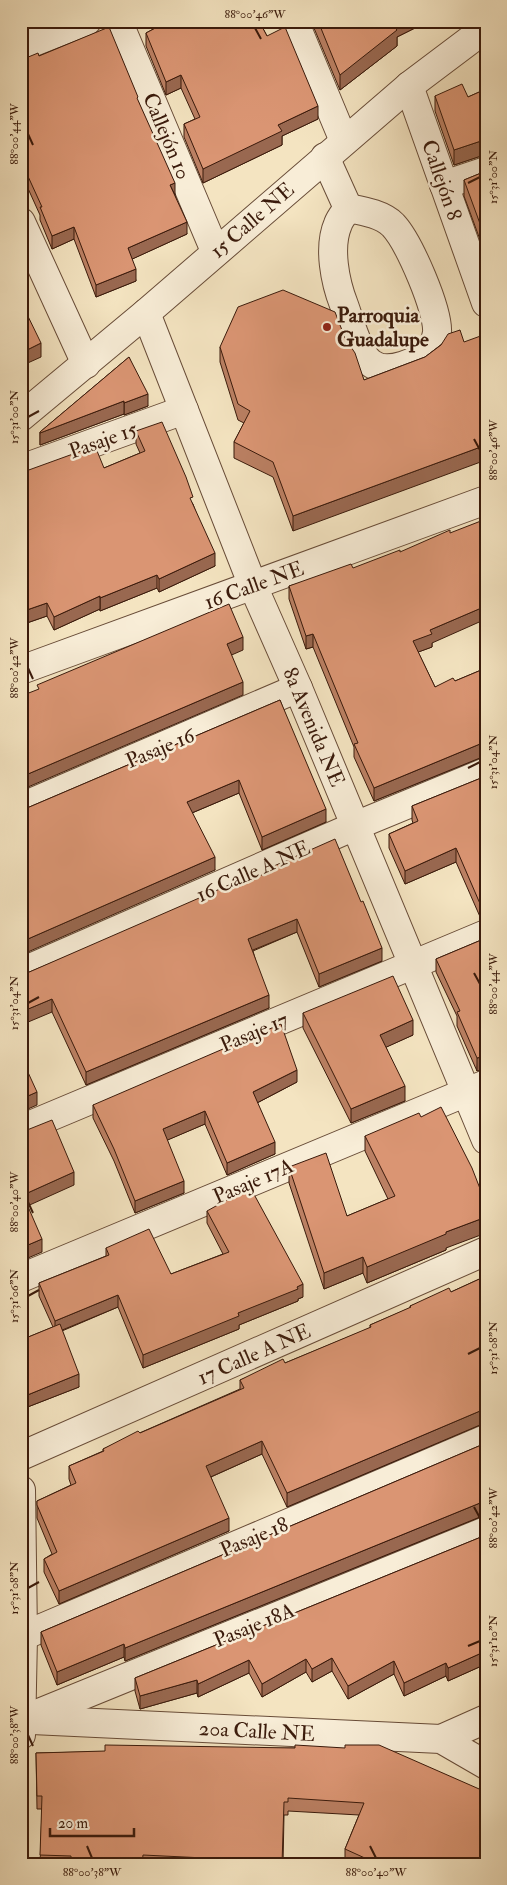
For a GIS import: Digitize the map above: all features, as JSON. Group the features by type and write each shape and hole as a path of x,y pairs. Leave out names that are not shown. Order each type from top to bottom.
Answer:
{"street":[{"path":"21,47 87,21"},
{"name":"Callejón 10","path":"118,21 215,251"},
{"path":"294,21 335,149 348,208 338,224 332,256 340,295 361,352 373,365 387,369 416,360 431,350 437,334 435,316 417,264 393,225 372,213 348,208"},
{"name":"15 Calle NE","path":"21,417 146,313 215,251 409,86 486,28"},
{"name":"Callejón 8","path":"409,86 486,303"},
{"path":"444,186 486,172"},
{"path":"21,222 86,364"},
{"name":"8a Avenida NE","path":"146,313 253,586 298,688 413,965 476,1088 486,1140"},
{"name":"Pasaje 15","path":"21,470 184,410"},
{"name":"16 Calle NE","path":"21,670 486,500"},
{"name":"Pasaje 16","path":"21,807 298,688"},
{"name":"16 Calle A NE","path":"21,972 355,826 486,772"},
{"name":"Pasaje 17","path":"21,1129 486,934"},
{"name":"Pasaje 17A","path":"21,1278 476,1088"},
{"name":"17 Calle A NE","path":"21,1456 486,1251"},
{"name":"Pasaje 18","path":"23,1636 486,1439"},
{"path":"21,1490 22,1725"},
{"name":"Pasaje 18A","path":"22,1725 486,1531"},
{"path":"441,1739 486,1719"},
{"name":"20a Calle NE","path":"22,1725 441,1739 486,1765"}],"building":[{"path":"161,21 259,21 267,36 285,27 318,106 278,125 282,131 203,169 184,124 200,117 181,75 166,82 146,33 163,24"},
{"path":"318,21 397,21 392,24 397,30 340,75"},
{"path":"109,27 137,98 175,183 170,185 187,222 128,248 136,269 96,285 74,227 52,236 40,207 42,207 21,161 21,60 38,53 39,56"},
{"path":"462,84 468,97 486,89 486,140 454,150 435,96"},
{"path":"486,171 486,240 464,180"},
{"path":"283,290 335,312 345,338 355,353 364,380 425,357 441,345 448,334 460,330 464,342 486,334 486,445 293,516 273,462 234,442 250,411 238,404 220,347 238,307"},
{"path":"21,302 41,343 21,353"},
{"path":"129,357 148,394 124,403 124,401 40,433 40,432"},
{"path":"162,422 186,477 193,497 190,498 215,553 159,579 157,575 100,598 100,596 54,617 47,603 21,612 21,471 26,471 95,446 104,468 145,451 136,431"},
{"path":"486,519 486,606 430,630 432,634 413,641 435,687 453,678 455,681 486,668 486,744 480,744 374,788 354,744 358,743 313,634 306,636 289,586 351,564 353,568 400,550 400,552 450,530 450,533"},
{"path":"229,604 243,637 227,644 243,682 21,777 21,696 39,689 37,685"},
{"path":"280,700 326,809 262,837 239,780 187,802 215,857 21,942 21,809"},
{"path":"486,776 486,906 481,906 456,848 405,871 389,834 418,821 412,806"},
{"path":"335,839 382,948 319,974 297,919 248,939 269,995 86,1072 52,999 21,1012 21,974 229,885 230,889 275,869 274,866"},
{"path":"486,938 486,1056 477,1058 457,1012 460,1011 436,959"},
{"path":"393,976 413,1020 380,1035 405,1086 351,1109 303,1013"},
{"path":"281,1024 297,1070 253,1092 275,1142 227,1163 205,1111 163,1129 184,1181 135,1201 114,1149 93,1105"},
{"path":"21,1057 37,1092 21,1099"},
{"path":"441,1107 472,1168 486,1204 486,1217 446,1232 446,1234 367,1267 363,1257 324,1273 289,1167 326,1153 347,1216 395,1196 365,1136 419,1113 421,1117"},
{"path":"52,1120 74,1172 23,1195 42,1239 21,1248 21,1131"},
{"path":"250,1187 303,1284 297,1287 298,1289 238,1313 239,1316 143,1355 118,1295 55,1321 39,1283 109,1255 106,1248 149,1229 171,1274 229,1252 207,1211"},
{"path":"486,1276 486,1411 480,1411 287,1493 262,1441 206,1466 229,1518 59,1591 44,1559 57,1552 37,1501 76,1483 69,1466 104,1451 103,1449 138,1431 140,1433 244,1388 240,1380 283,1359 285,1363 371,1327 370,1325 449,1288 451,1292"},
{"path":"60,1324 79,1374 25,1396 21,1386 21,1340"},
{"path":"486,1443 486,1503 480,1503 125,1648 124,1644 57,1672 41,1632"},
{"path":"486,1535 486,1651 448,1668 446,1663 404,1683 394,1661 348,1686 332,1658 312,1669 306,1659 262,1684 249,1660 198,1684 197,1680 140,1696 135,1678"},
{"path":"105,1745 295,1748 295,1745 345,1748 345,1745 379,1745 486,1792 483,1802 486,1803 486,1864 378,1864 345,1849 364,1803 288,1798 288,1802 284,1802 282,1864 246,1864 246,1860 143,1855 142,1864 71,1864 71,1856 40,1855 42,1796 37,1796 36,1753 105,1751"}],"place":[{"name":"Parroquia Guadalupe","path":"327,327"}]}
